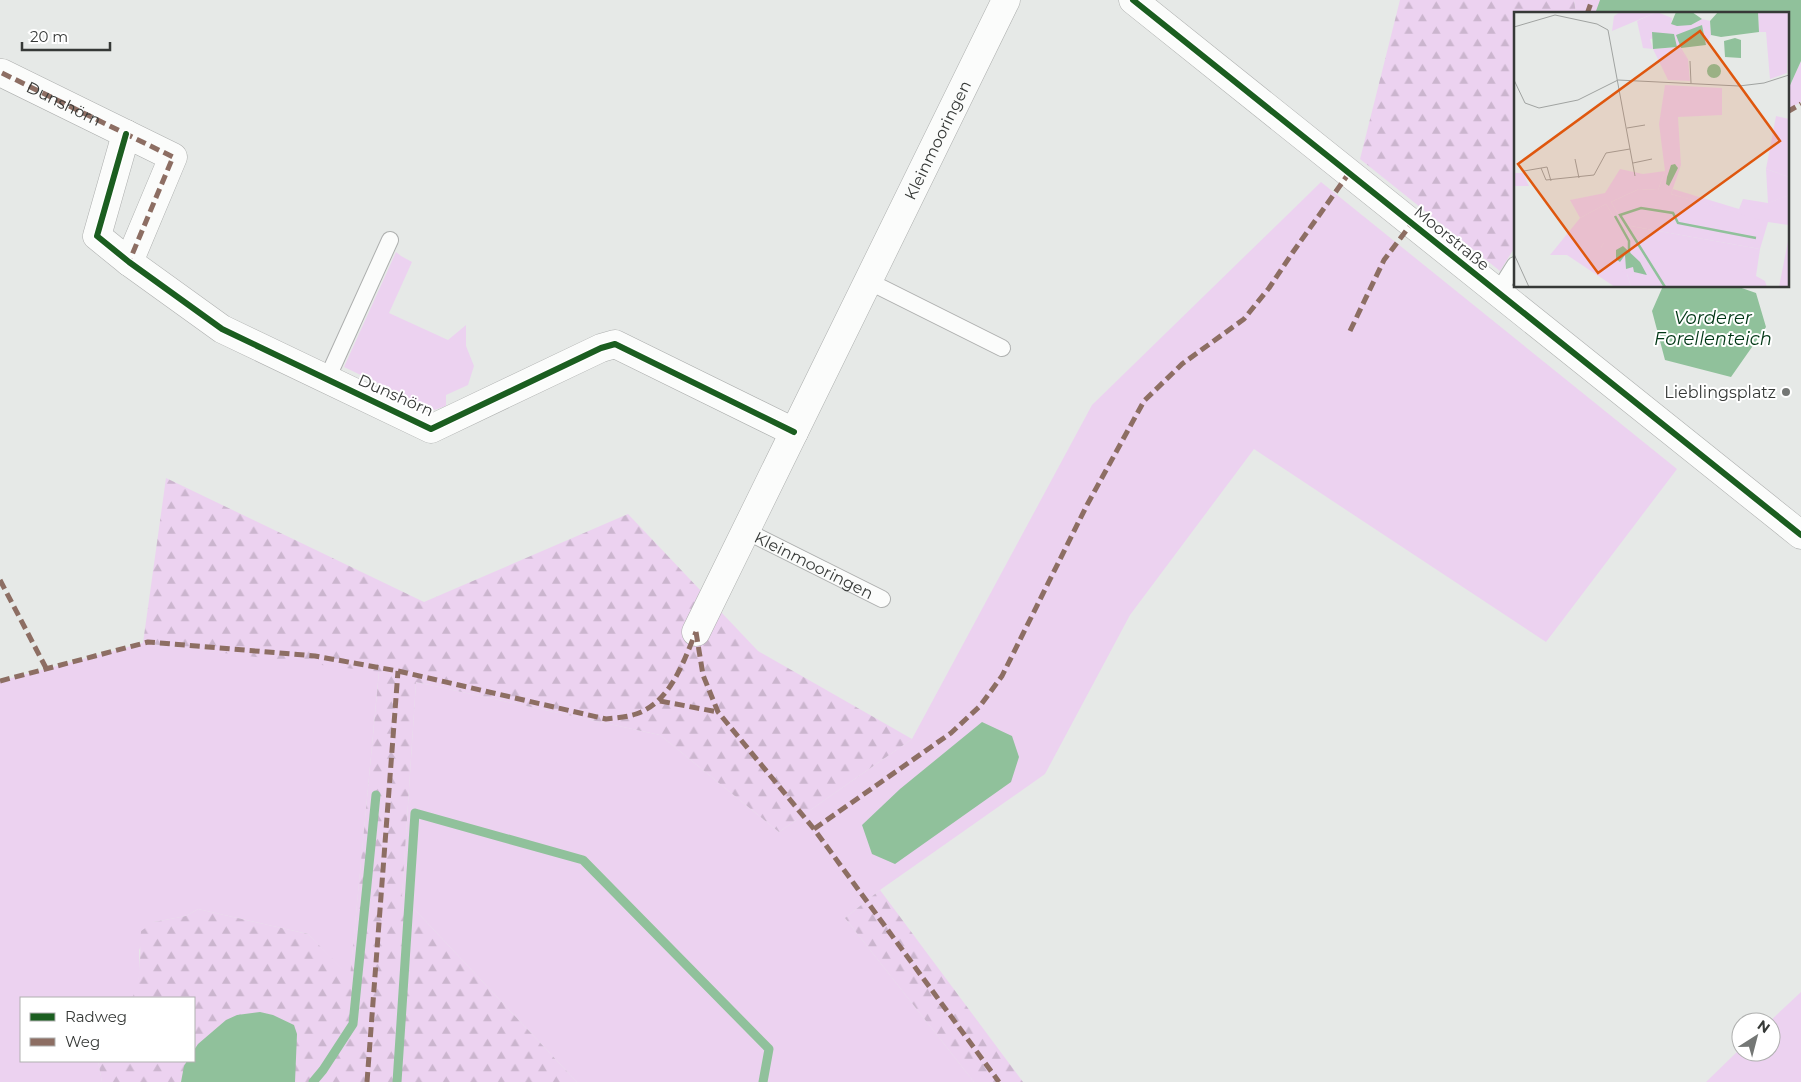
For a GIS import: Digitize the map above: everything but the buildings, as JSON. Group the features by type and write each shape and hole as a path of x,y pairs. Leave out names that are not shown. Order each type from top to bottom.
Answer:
{"street":[{"name":"Kleinmooringen","path":"696,632 1006,0"},
{"name":"Moorstraße","path":"1133,0 1801,535"},
{"name":"Dunshörn","path":"2,74 173,157 129,262"},
{"name":"Dunshörn","path":"126,134 97,236 129,262 222,329 431,429 601,348 615,344 794,432"}],"lane":[{"path":"327,379 390,240"},
{"path":"1498,292 1514,267"},
{"path":"868,281 1002,348"},
{"name":"Kleinmooringen","path":"746,531 882,599"}],"green space":[{"path":"1400,0 1574,0 1576,12 1514,12 1514,249 1500,271 1360,159"},
{"path":"1574,0 1600,0 1597,12 1576,12"},
{"path":"1801,61 1801,102 1788,109 1788,90"},
{"path":"1321,182 1677,469 1546,642 1254,449 1130,615 1045,774 880,890 845,918 974,1082 577,1082 402,896 416,682 660,735 779,832 912,739 1092,405"},
{"path":"396,252 412,262 389,313 448,340 466,325 466,346 474,366 468,385 446,395 446,406 434,410 344,367"},
{"path":"166,478 424,602 628,514 758,651 912,739 779,832 660,735 416,682 402,896 577,1082 102,1082 98,1062 195,1062 195,997 132,997 138,982 141,931 154,922 186,916 198,909 308,934 350,977 379,672 143,643"},
{"path":"143,643 379,671 350,978 308,934 198,909 186,916 154,922 139,950 140,971 137,990 133,997 20,997 20,1062 98,1062 102,1082 0,1082 0,681"},
{"path":"880,890 1023,1082 974,1082 845,918"},
{"path":"1801,992 1801,1082 1706,1082 1731,1058 1731,1062 1781,1062 1780,1012"}],"water":[{"path":"1600,0 1801,0 1801,61 1788,90 1788,12 1596,11"},
{"name":"Vorderer Forellenteich","path":"1662,288 1742,288 1756,293 1766,327 1731,377 1665,360 1652,311"},
{"path":"982,722 1012,736 1019,757 1011,782 895,864 872,854 862,825 900,789"},
{"path":"260,1012 273,1015 294,1025 297,1034 295,1082 181,1082 186,1062 195,1062 195,1048 198,1044 226,1020 237,1015"}],"waterway":[{"path":"313,1082 353,1024 376,795"},
{"path":"397,1082 415,813 583,860 769,1049 763,1082"}],"marked path":[{"path":"1588,12 1592,0"},
{"path":"2,73 173,157 129,262"},
{"path":"1788,111 1801,104"},
{"path":"814,829 951,733 980,706 1002,676 1087,505 1144,401 1182,364 1244,319 1269,288 1349,173"},
{"path":"1350,331 1384,260 1412,223"},
{"path":"0,580 46,668"},
{"path":"696,632 703,675 718,712 814,829 999,1082"},
{"path":"0,681 148,642 315,656 398,671 606,719 636,714 658,700 667,691 681,668 696,632"},
{"path":"367,1082 398,671"},
{"path":"660,701 718,712"}],"cycle path":[{"path":"1133,0 1801,535"},
{"path":"126,134 97,236 129,262 222,329 431,429 601,348 615,344 794,432"}],"place":[{"name":"Lieblingsplatz","path":"1786,392"}]}
